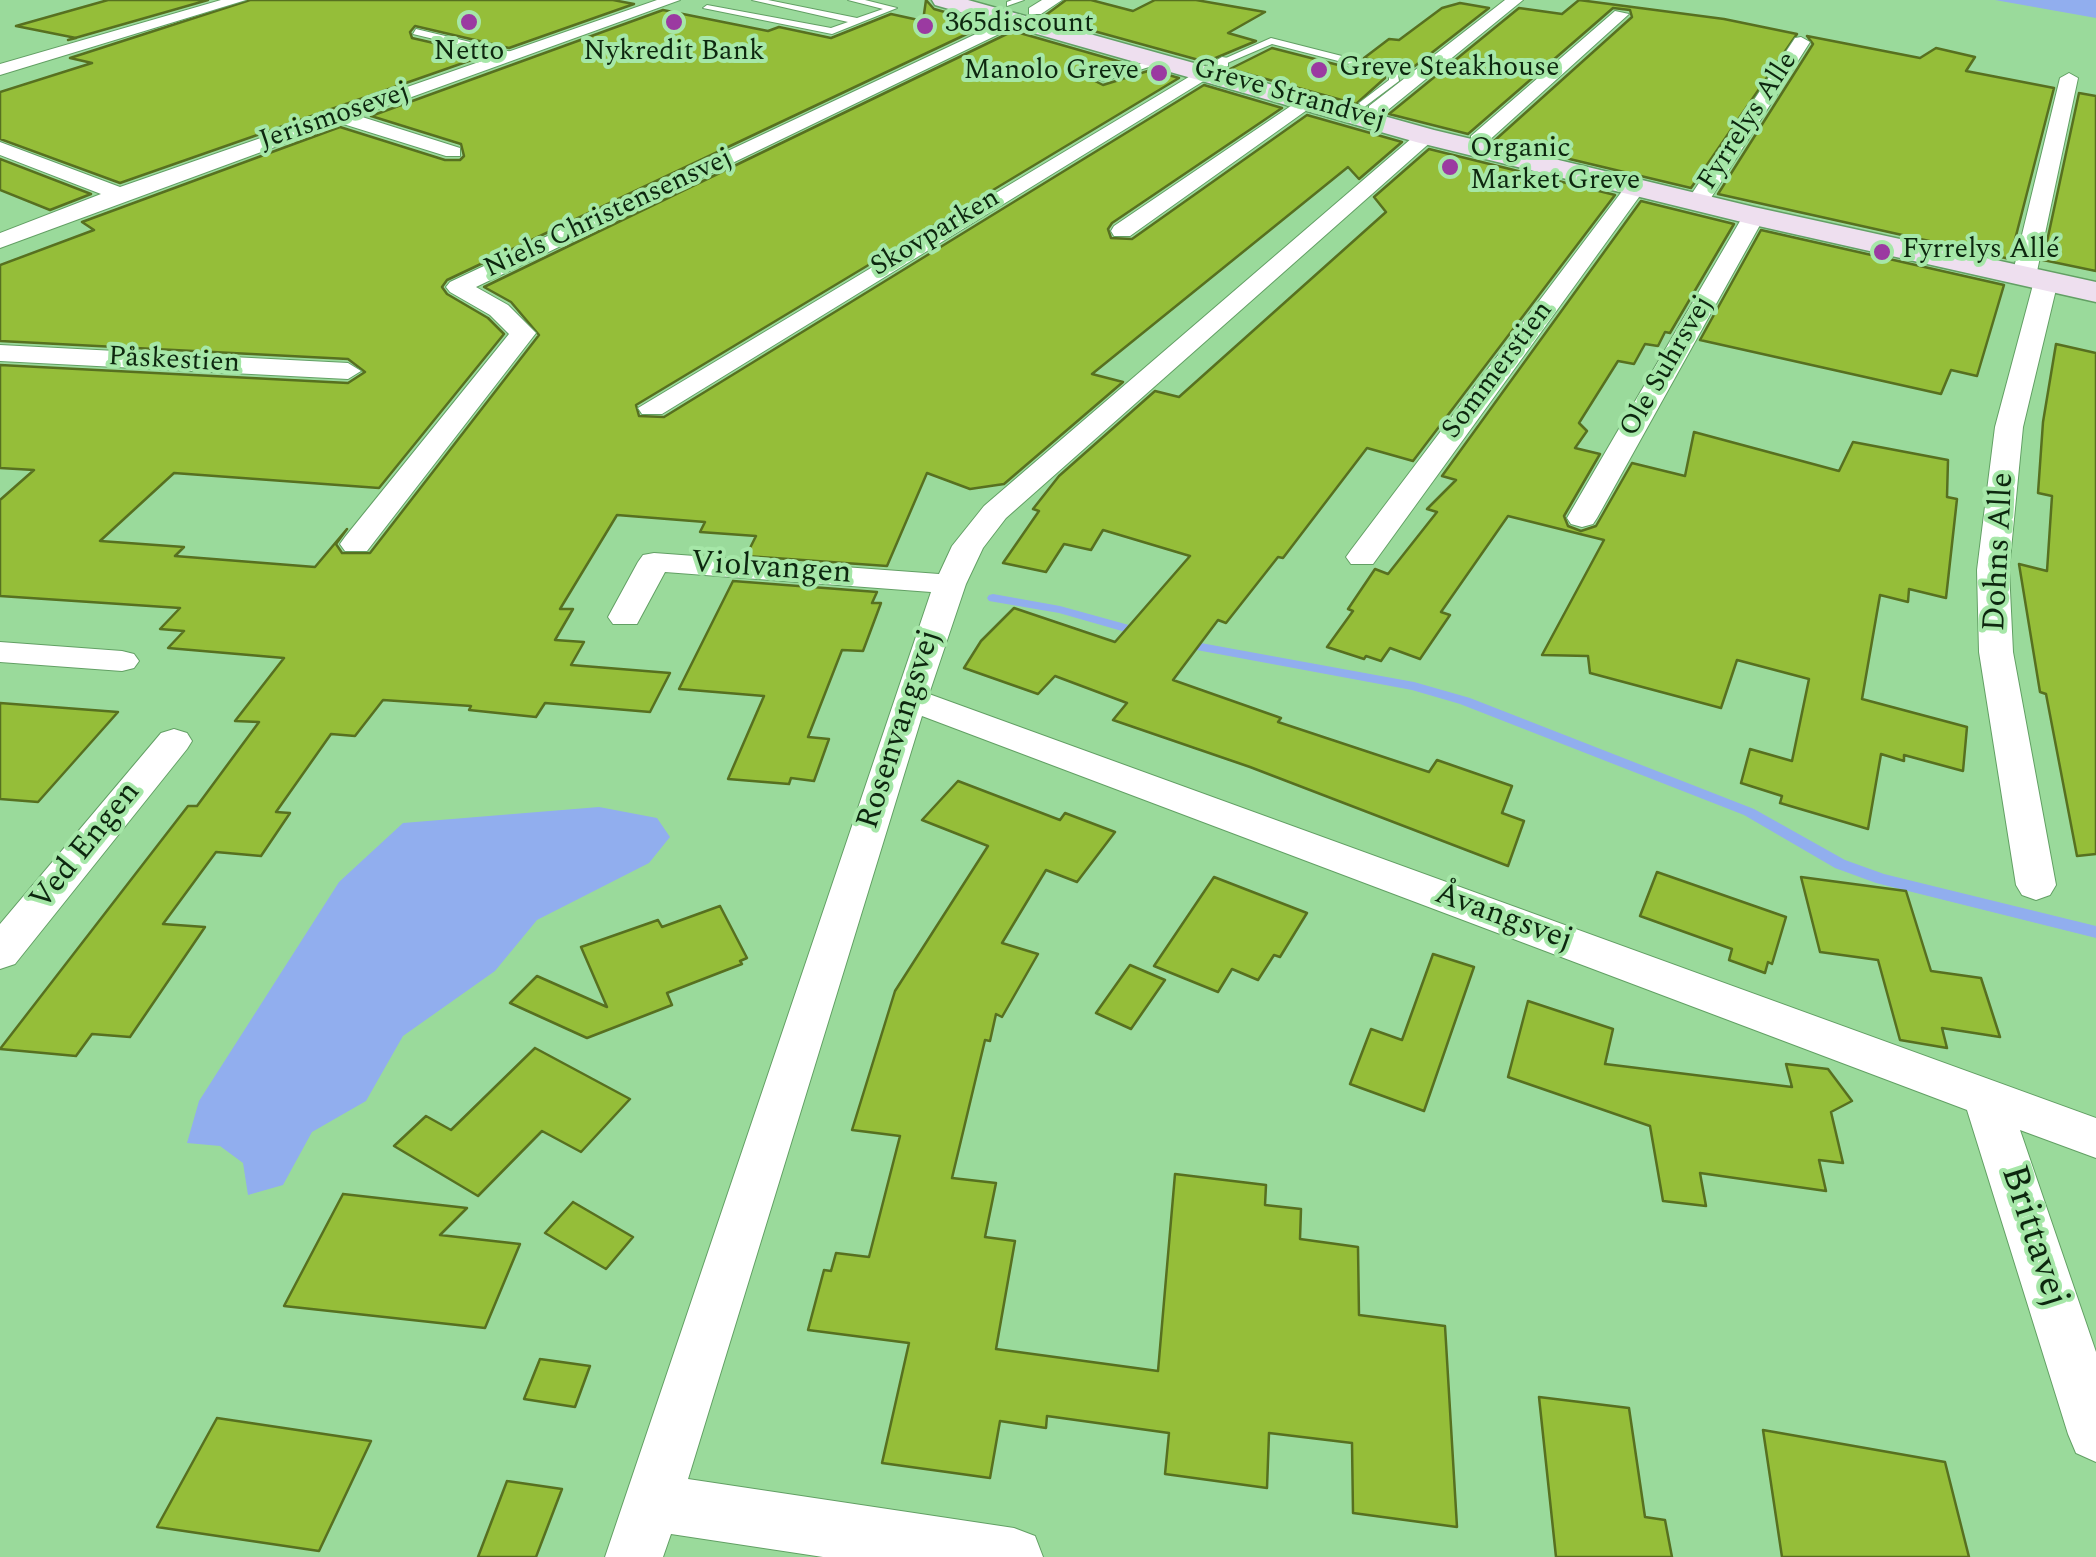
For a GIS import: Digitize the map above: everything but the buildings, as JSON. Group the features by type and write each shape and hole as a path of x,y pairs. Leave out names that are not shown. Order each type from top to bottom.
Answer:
{"main road":[{"name":"Greve Strandvej","path":"943,0 1022,6 1307,102 1426,136 1754,216 2096,292"},
{"name":"Greve Strandvej","path":"1022,6 1162,60 1212,67 1369,107 1636,186"}],"street":[{"path":"0,70 238,0"},
{"name":"Jerismosevej","path":"0,240 338,116 672,0"},
{"path":"1369,107 1515,0"},
{"name":"Niels Christensensvej","path":"356,544 523,333 499,310 458,287 1022,6"},
{"path":"1478,140 1621,14"},
{"name":"Fyrrelys Alle","path":"1698,202 1801,42"},
{"name":"Skovparken","path":"652,408 1212,67"},
{"name":"Dohns Alle","path":"2036,885 1996,652 1993,570 2009,428 2070,78"},
{"path":"1122,231 1307,102"},
{"path":"338,116 453,152"},
{"name":"Rosenvangsvej","path":"634,1557 910,700 950,584 968,546 995,512 1426,136"},
{"path":"0,148 120,194"},
{"name":"Sommerstien","path":"1362,556 1636,186"},
{"name":"Ole Suhrsvej","path":"1582,518 1754,216"},
{"name":"Påskestien","path":"0,353 348,371"},
{"name":"Violvangen","path":"624,617 654,562 950,584"},
{"path":"0,652 122,661"},
{"name":"Åvangsvej","path":"910,700 2096,1138"},
{"name":"Ved Engen","path":"0,954 174,741"},
{"name":"Brittavej","path":"1986,1098 2096,1434"},
{"path":"652,1502 1014,1557"}],"lane":[{"path":"733,0 707,8 832,31 892,8 852,0"},
{"path":"756,0 858,21"},
{"path":"416,32 513,55"},
{"path":"1212,67 1272,42 1394,72 1394,81 1369,107"},
{"path":"1088,74 1104,78 1162,60"}],"water":[{"path":"1995,0 2096,0 2096,18"},
{"path":"599,807 657,818 670,837 649,863 537,920 495,971 403,1036 366,1101 312,1132 283,1185 248,1195 243,1163 220,1146 187,1143 199,1101 339,882 403,823"}],"waterway":[{"path":"993,598 1060,610 1143,633"},
{"path":"1179,643 1414,686 1465,701 1749,812 1840,864 1881,879 2096,932"}],"place":[{"name":"Netto","path":"469,22"},
{"name":"Nykredit Bank","path":"674,22"},
{"name":"365discount","path":"925,26"},
{"name":"Greve Steakhouse","path":"1319,70"},
{"name":"Manolo Greve","path":"1159,73"},
{"name":"Organic Market Greve","path":"1450,167"},
{"name":"Fyrrelys Allé","path":"1882,252"}]}
